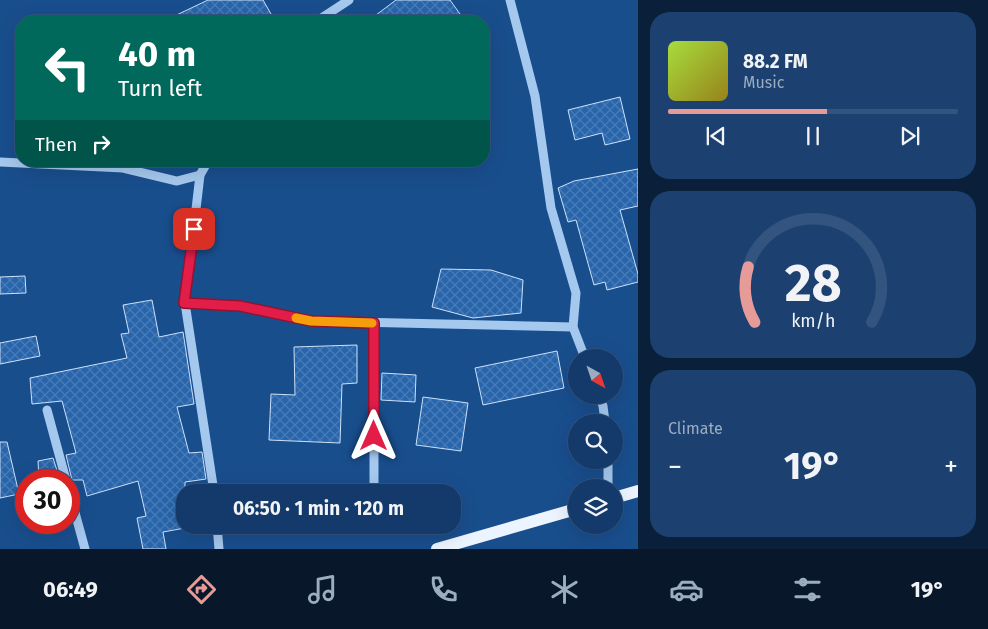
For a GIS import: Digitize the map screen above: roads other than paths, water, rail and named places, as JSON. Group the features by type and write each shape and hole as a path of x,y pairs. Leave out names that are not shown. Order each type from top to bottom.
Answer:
{"main road":[{"path":"623,495 638,491"},
{"path":"437,549 568,510"}],"street":[{"path":"326,15 349,0"},
{"path":"510,0 535,96 551,208 576,293 573,327 581,349"},
{"path":"0,162 15,163"},
{"path":"102,167 123,168 177,180 200,175"},
{"path":"205,167 200,175 184,303 213,484"},
{"path":"184,303 240,306 311,321 573,327"},
{"path":"374,323 374,482"},
{"path":"47,410 63,469"},
{"path":"80,531 85,549"},
{"path":"218,534 219,549"}]}
